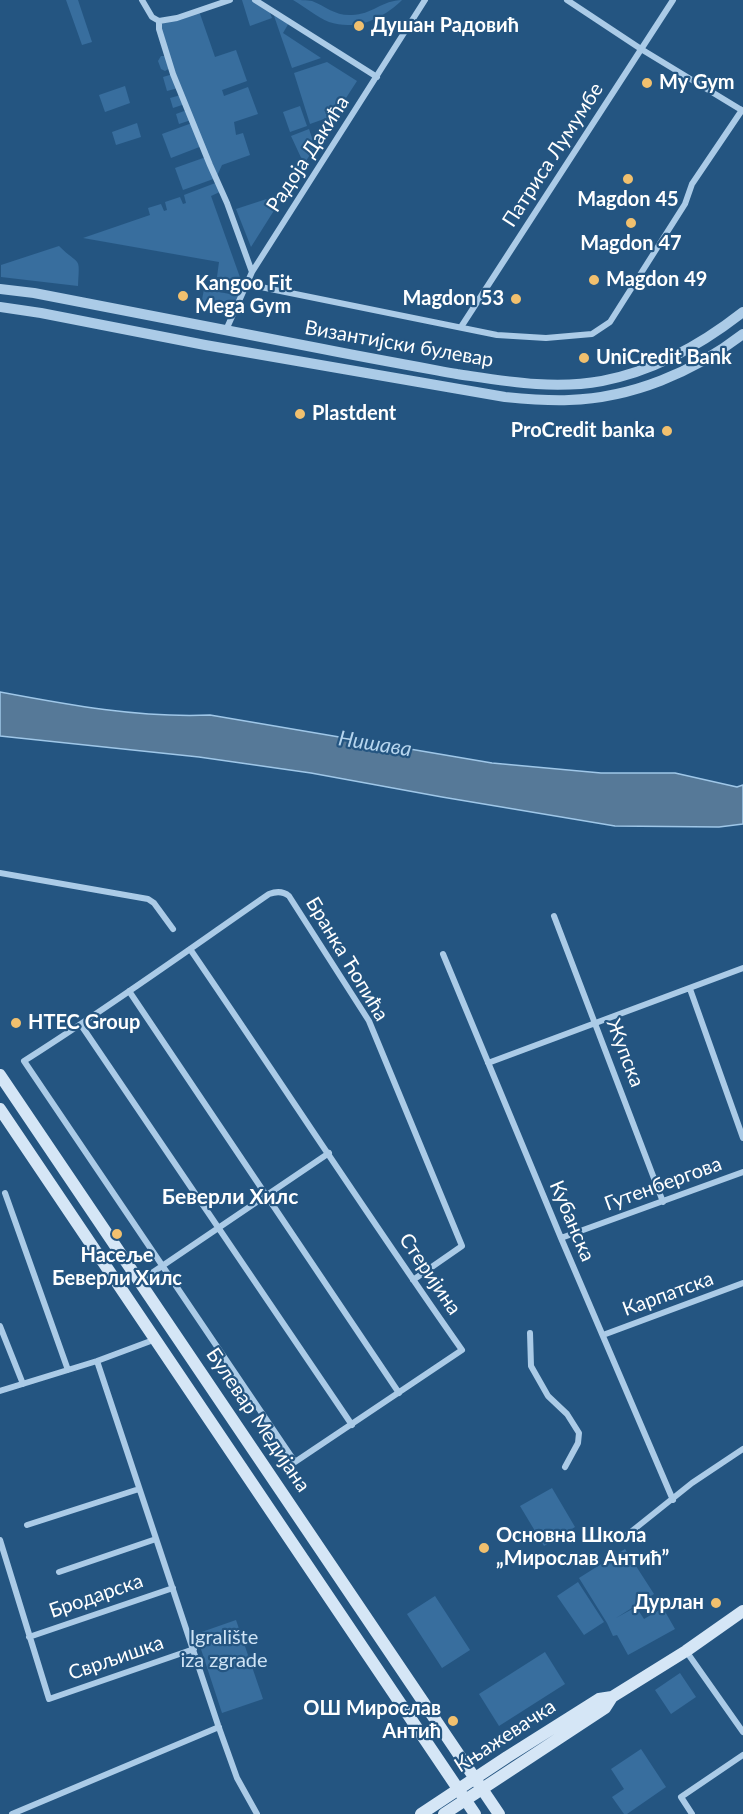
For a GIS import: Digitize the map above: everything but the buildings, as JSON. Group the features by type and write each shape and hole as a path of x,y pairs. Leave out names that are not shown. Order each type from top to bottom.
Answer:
{"main road":[{"name":"Булевар Медијана","path":"0,1075 499,1814"},
{"name":"Булевар Медијана","path":"0,1109 475,1814"},
{"name":"Књажевачка","path":"421,1814 462,1795 604,1708 612,1697 686,1651 743,1611"},
{"name":"Књажевачка","path":"444,1814 462,1795"}],"street":[{"path":"142,0 152,17 159,21 177,18 230,0"},
{"path":"255,0 377,77"},
{"name":"Радоја Дакића","path":"226,330 252,272 425,0"},
{"path":"246,284 497,335 536,337 592,334 610,322 685,204 692,184 743,110 641,49 567,0"},
{"name":"Патриса Лумумбе","path":"461,327 673,0"},
{"path":"159,21 159,29 173,74 227,202 252,272"},
{"name":"Византијски булевар","path":"0,289 34,293 392,363 488,379 541,385 600,381 642,371 680,354 721,329 743,312"},
{"name":"Византијски булевар","path":"0,308 41,313 216,347 493,395 538,400 590,398 646,386 687,369 726,347 743,334"},
{"path":"726,347 743,340"},
{"path":"0,873 148,899 154,903 173,929"},
{"name":"Бранка Ћопића","path":"24,1061 81,1025 269,894 282,892 290,896 369,1021 462,1246 413,1280"},
{"name":"Жупска","path":"555,916 663,1202"},
{"name":"Стеријина","path":"189,949 462,1350 295,1462"},
{"name":"Кубанска","path":"443,954 673,1500"},
{"path":"488,1063 743,968"},
{"path":"690,989 743,1138"},
{"path":"129,991 399,1393"},
{"path":"81,1025 352,1425"},
{"name":"Булевар Медијана","path":"24,1061 295,1462"},
{"path":"140,1281 329,1153"},
{"name":"Гутенбергова","path":"561,1238 743,1172"},
{"path":"5,1193 68,1370"},
{"name":"Карпатска","path":"603,1335 743,1283"},
{"path":"0,1326 23,1384"},
{"path":"530,1333 531,1366 548,1396 567,1414 579,1433 578,1443 565,1467"},
{"path":"0,1391 96,1362 156,1339"},
{"path":"96,1362 237,1778 256,1814"},
{"path":"627,1535 692,1483 743,1449"},
{"path":"27,1525 139,1489"},
{"path":"59,1572 156,1539"},
{"path":"0,1540 30,1636"},
{"name":"Бродарска","path":"30,1636 173,1587"},
{"name":"Сврљишка","path":"30,1636 49,1699 194,1649"},
{"path":"686,1651 743,1732"},
{"path":"12,1814 219,1727"},
{"path":"692,1814 681,1797 743,1755"}],"green space":[{"path":"66,0 78,0 92,42 82,45"},
{"path":"242,0 255,0 268,8 272,18 250,26"},
{"path":"293,0 312,1 336,13 352,15 365,13 389,2 402,0 378,18 349,25 329,22"},
{"path":"272,10 290,21 283,33 321,58 292,68"},
{"path":"199,11 215,57 236,50 247,81 222,90 224,96 248,87 258,114 234,122 236,135 243,133 250,155 222,165 216,178 183,190 175,168 206,157 202,146 171,158 162,134 192,123 191,120 179,124 176,114 187,110 185,104 173,108 170,98 181,95 178,88 167,91 163,77 173,74 170,68 165,71 161,69 158,61 161,56 166,56 159,21"},
{"path":"327,62 357,81 335,115 310,124 294,73"},
{"path":"125,86 130,103 105,112 99,95"},
{"path":"300,106 307,126 290,132 283,112"},
{"path":"137,123 141,137 116,145 112,132"},
{"path":"309,129 315,147 304,164 291,136"},
{"path":"218,182 222,191 211,196 242,283 217,277 219,262 83,238 150,215 148,208 161,204 164,211 167,210 165,202 180,197 183,204 186,203 184,195"},
{"path":"285,193 251,247 236,209"},
{"path":"59,246 77,262 78,286 1,277 1,265"},
{"path":"204,289 240,296 232,316 200,311"},
{"path":"552,1488 575,1527 544,1546 520,1506"},
{"path":"625,1549 654,1594 616,1618 636,1607 644,1619 663,1608 675,1629 628,1655 617,1635 613,1636 579,1578"},
{"path":"578,1582 604,1622 584,1635 557,1596"},
{"path":"435,1596 470,1650 442,1668 407,1614"},
{"name":"Igralište iza zgrade","path":"236,1620 263,1699 222,1713 196,1634"},
{"path":"545,1652 565,1684 499,1726 479,1694"},
{"path":"680,1673 696,1697 671,1714 655,1690"},
{"path":"641,1749 666,1787 624,1814 612,1797 624,1789 611,1769"}],"water":[{"name":"Нишава","path":"0,692 78,706 131,712 210,715 492,763 601,773 675,773 737,787 743,785 743,824 719,827 615,826 311,773 199,757 0,736"}],"place":[{"name":"Душан Радовић","path":"359,26"},
{"name":"My Gym","path":"647,83"},
{"name":"Magdon 45","path":"628,179"},
{"name":"Magdon 47","path":"631,223"},
{"name":"Magdon 49","path":"594,280"},
{"name":"Kangoo Fit Mega Gym","path":"183,296"},
{"name":"Magdon 53","path":"516,299"},
{"name":"UniCredit Bank","path":"584,358"},
{"name":"Plastdent","path":"300,414"},
{"name":"ProCredit banka","path":"667,431"},
{"name":"HTEC Group","path":"16,1023"},
{"name":"Насеље Беверли Хилс","path":"117,1234"},
{"name":"Основна Школа „Мирослав Антић”","path":"484,1548"},
{"name":"Дурлан","path":"716,1603"},
{"name":"ОШ Мирослав Антић","path":"453,1721"}],"district":[{"name":"Беверли Хилс","path":"230,1197"}]}
